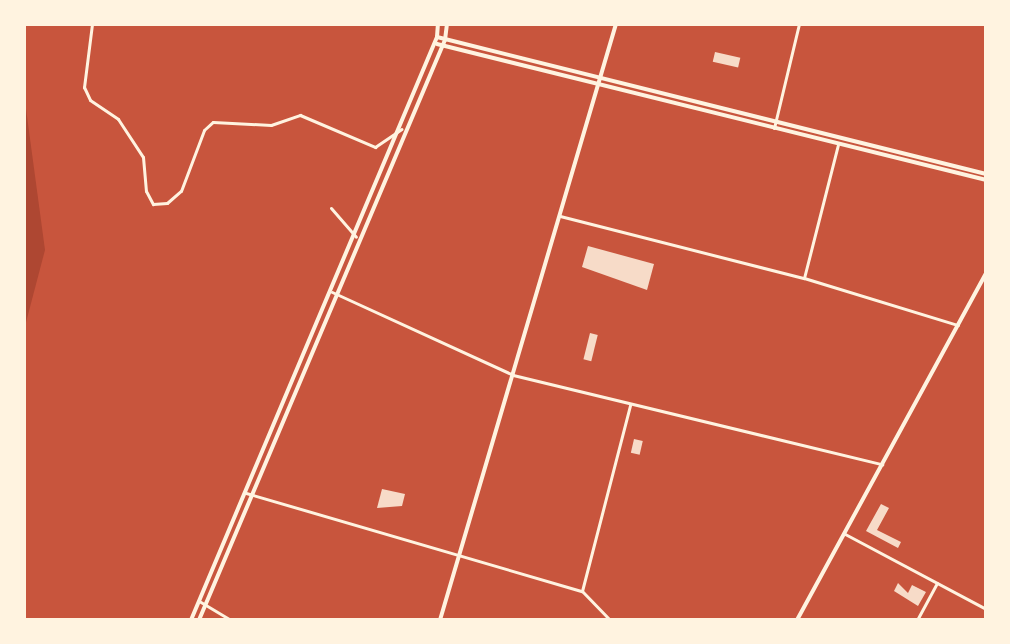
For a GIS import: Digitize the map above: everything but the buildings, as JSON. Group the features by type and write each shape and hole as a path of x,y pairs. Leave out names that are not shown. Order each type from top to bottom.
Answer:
{"main road":[{"path":"335,293 437,44 438,24"},
{"path":"199,620 249,495 444,42 447,24"},
{"path":"440,620 616,24"},
{"path":"437,37 444,42 600,82 986,174"},
{"path":"437,44 444,42"},
{"path":"775,125 838,145 986,180"},
{"path":"797,620 986,274"},
{"path":"191,620 249,495"}],"street":[{"path":"92,24 84,87 90,100 118,119 143,157 146,191 153,204 167,203 181,191 204,130 213,122 271,125 300,115 375,147 402,129"},
{"path":"775,125 799,24"},
{"path":"804,278 838,145"},
{"path":"331,208 356,237"},
{"path":"560,216 804,278 958,325"},
{"path":"335,293 513,375 882,464"},
{"path":"582,591 631,404"},
{"path":"249,495 582,591 610,620"},
{"path":"845,534 986,609"},
{"path":"917,620 937,583"},
{"path":"199,601 231,620"}],"shaded area":[{"path":"24,94 45,250 24,330"}]}
